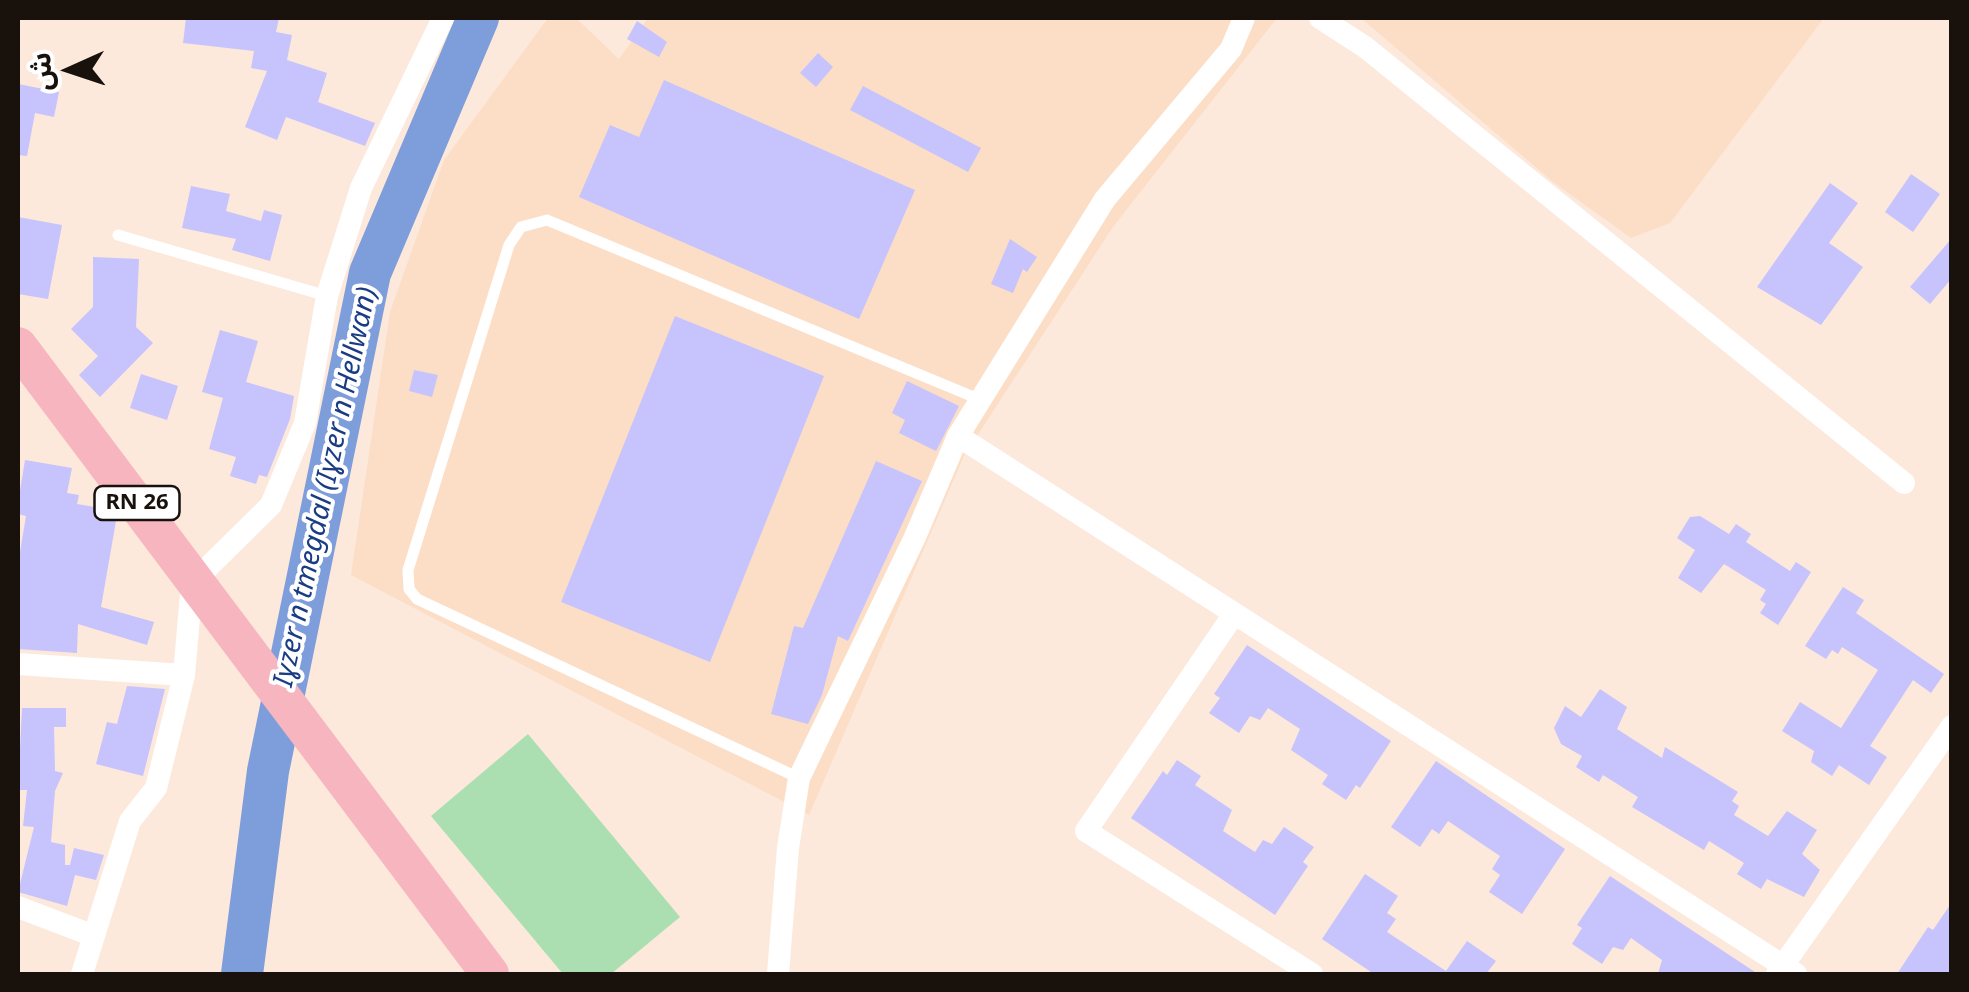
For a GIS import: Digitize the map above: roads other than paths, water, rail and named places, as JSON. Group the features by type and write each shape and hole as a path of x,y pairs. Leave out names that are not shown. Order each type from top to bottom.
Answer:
{"main road":[{"name":"RN 26","path":"18,346 490,974"}],"street":[{"path":"82,974 130,820 156,788 184,675 192,582 271,505 305,423 326,296 361,188 443,18"},
{"path":"778,974 788,848 799,778 916,536 958,436 1105,199 1231,48 1244,18"},
{"path":"1320,18 1365,47 1904,483"},
{"path":"958,436 1785,972 1952,726"},
{"path":"1234,614 1086,831 1312,974"},
{"path":"18,664 184,675"},
{"path":"18,907 94,936"}],"lane":[{"path":"799,778 417,599 410,590 408,570 509,245 521,227 546,220 981,400"},
{"path":"118,235 326,296"}],"waterway":[{"name":"Iɣzer n tmegdal (Iɣzer n Hellwan)","path":"242,974 268,771 370,273 478,18"}]}
